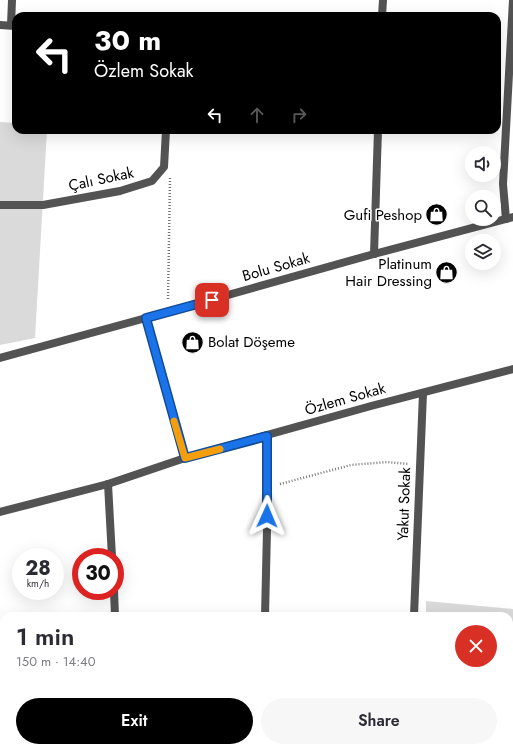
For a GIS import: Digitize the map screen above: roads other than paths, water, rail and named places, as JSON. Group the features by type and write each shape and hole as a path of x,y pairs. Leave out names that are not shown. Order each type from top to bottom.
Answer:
{"street":[{"path":"12,0 12,12"},
{"path":"382,12 383,0"},
{"path":"510,218 503,184 510,86 513,0"},
{"path":"0,25 12,25"},
{"name":"Çalı Sokak","path":"0,205 43,205 120,191 152,181 164,167 166,134"},
{"path":"374,254 378,134"},
{"name":"Bolu Sokak","path":"0,358 374,254 510,218"},
{"path":"146,318 185,458"},
{"name":"Özlem Sokak","path":"0,512 108,484 185,458 513,369"},
{"name":"Yakut Sokak","path":"414,612 423,393"},
{"path":"265,612 268,487 267,436"},
{"path":"108,484 112,548"},
{"path":"114,600 115,612"}],"place":[{"name":"Gufi Peshop","path":"437,215"},
{"name":"Platinum Hair Dressing","path":"447,273"},
{"name":"Bolat Döşeme","path":"193,342"}]}
